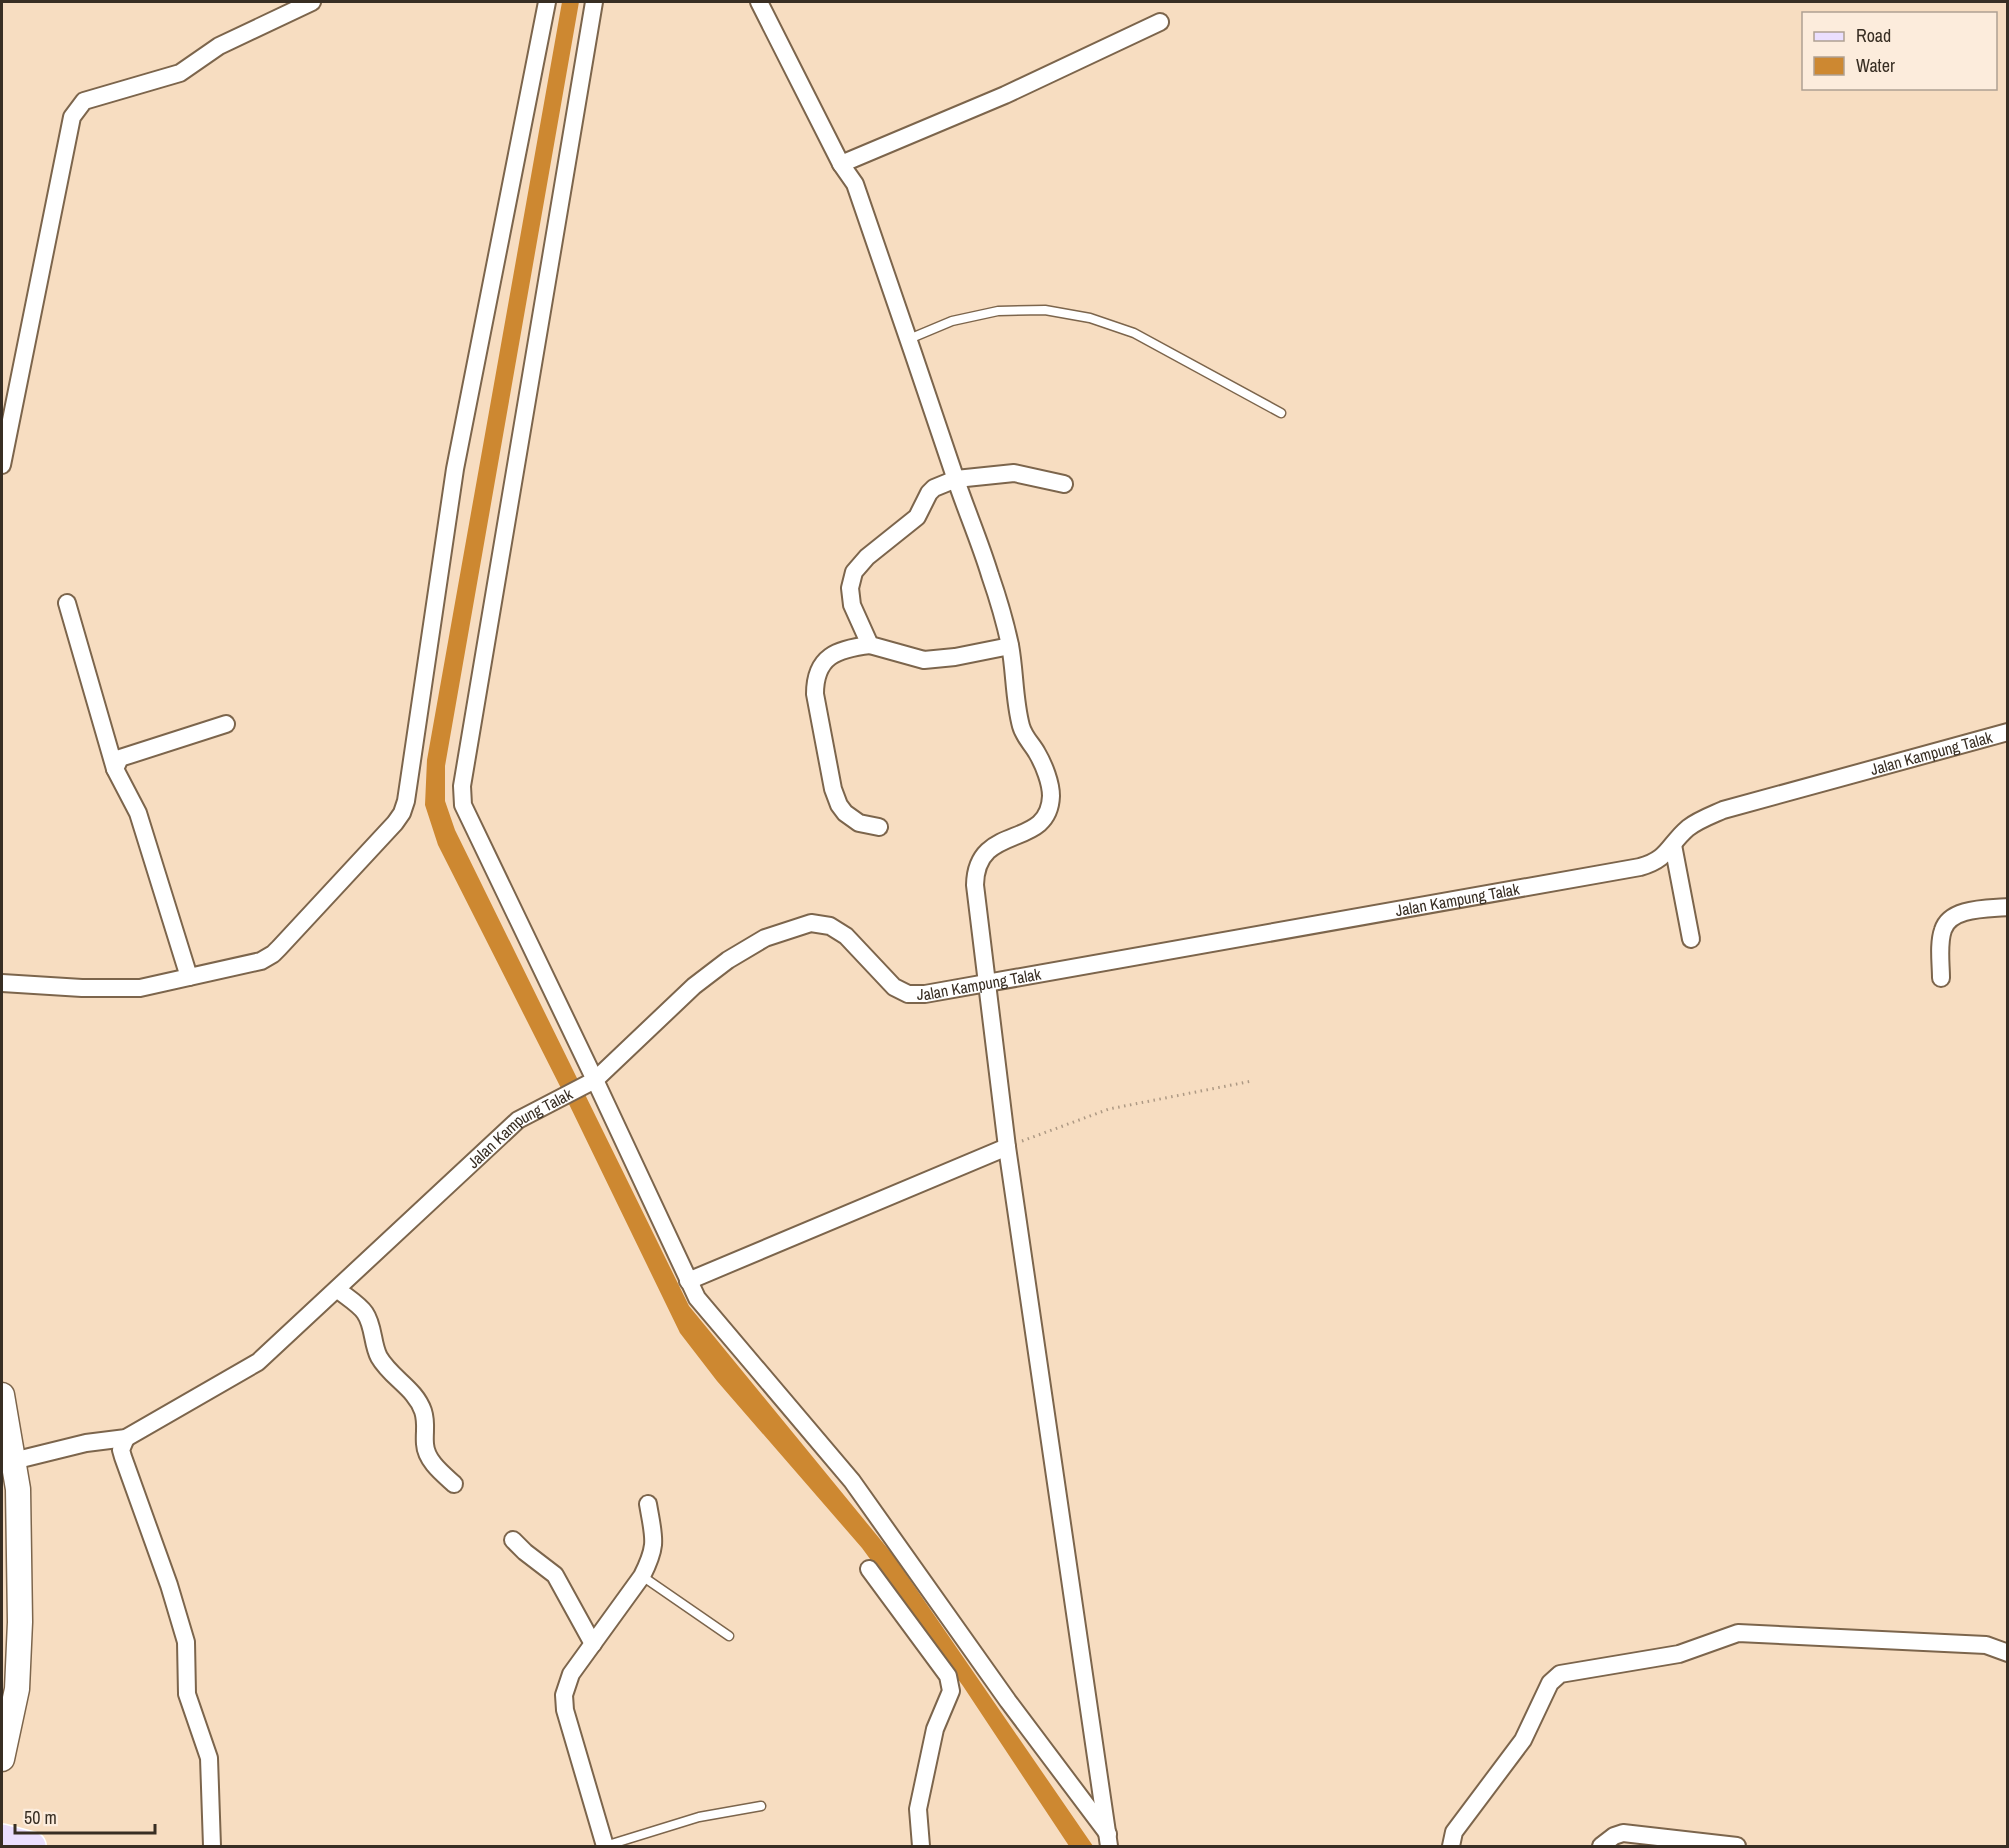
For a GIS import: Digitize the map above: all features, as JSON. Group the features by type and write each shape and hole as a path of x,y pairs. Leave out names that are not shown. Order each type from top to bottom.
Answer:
{"main road":[{"path":"2,1838 32,1846"}],"street":[{"path":"2,465 72,117 84,101 180,74 219,46 312,2"},
{"path":"2,983 82,988 140,988 261,961 273,954 395,823 405,807 455,469 547,2"},
{"path":"594,2 461,793 465,811 590,1082 697,1298 852,1481 1108,1840"},
{"path":"759,2 841,164 855,184 990,575 1010,646 1021,727 1040,760 1049,784 1051,797 1042,820 1032,829 994,844 985,852 975,874 975,885 1007,1147 1108,1840"},
{"path":"841,164 1005,95 1160,22"},
{"path":"870,645 852,605 850,588 854,572 867,557 917,517 934,488 956,479 1014,473 1064,484"},
{"path":"66,603 115,770 138,813 189,977"},
{"path":"879,827 859,823 845,813 833,789 815,694 815,682 826,660 836,652 847,648 870,645 924,660 955,657 1010,646"},
{"path":"115,770 120,758 226,724"},
{"name":"Jalan Kampung Talak","path":"13,1461 86,1443 126,1438 258,1362 518,1120 590,1082 694,986 728,960 765,938 801,925 820,923 838,930 887,981 901,991 917,995 925,994 1640,867 1665,856 1691,826 1723,810 2007,732"},
{"path":"1673,845 1692,939"},
{"path":"1941,978 1942,931 1950,919 1963,913 2007,906"},
{"path":"688,1281 1007,1147"},
{"path":"337,1289 365,1312 379,1356 388,1370 409,1388 423,1410 426,1427 425,1445 429,1456 436,1467 454,1484"},
{"path":"2,1395 13,1461 20,1622 17,1689 2,1759"},
{"path":"126,1438 122,1450 123,1457 169,1585 186,1642 187,1694 209,1758 212,1846"},
{"path":"605,1846 564,1703 568,1681 642,1576 654,1548 648,1504"},
{"path":"513,1540 555,1575 593,1644"},
{"path":"869,1569 948,1676 952,1685 935,1729 918,1809 921,1846"},
{"path":"1451,1846 1454,1832 1522,1740 1550,1683 1560,1674 1678,1654 1738,1633 1986,1646 2007,1653"},
{"path":"1601,1846 1614,1836 1623,1833 1737,1846"}],"lane":[{"path":"909,339 952,321 998,311 1045,310 1090,318 1134,333 1281,412"},
{"path":"642,1576 729,1636"},
{"path":"605,1846 699,1817 761,1806"}],"path":[{"path":"1007,1147 1109,1109 1252,1082"}],"water":[{"path":"562,2 579,2 445,766 445,801 455,830 689,1306 893,1555 1093,1846 1069,1846 963,1686 862,1548 717,1381 680,1333 567,1100 438,845 425,805 427,760"}]}
